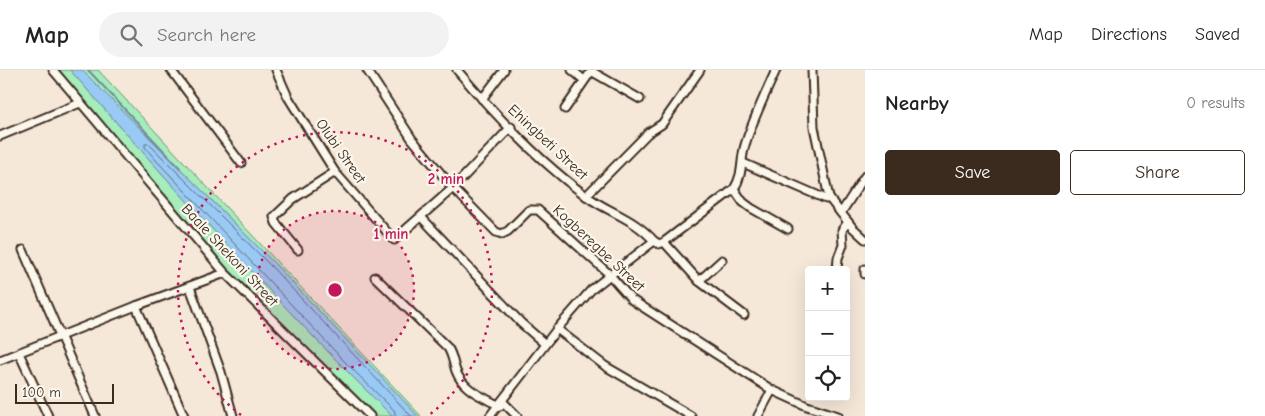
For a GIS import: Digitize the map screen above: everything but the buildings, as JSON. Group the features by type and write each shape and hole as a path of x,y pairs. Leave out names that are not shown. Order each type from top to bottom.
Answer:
{"street":[{"name":"Baale Shekoni Street","path":"53,70 225,274 370,416"},
{"path":"171,70 242,163"},
{"name":"Olubi Street","path":"276,70 288,97 335,172 394,240 422,218"},
{"path":"367,70 412,138 454,188"},
{"name":"Ehingbeti Street","path":"457,70 482,99 554,169 586,196 609,211 636,223 654,241"},
{"path":"482,99 504,70"},
{"path":"572,70 584,80"},
{"path":"586,196 648,133 662,124 700,70"},
{"path":"490,416 501,404 556,329 591,290 609,274 654,241 659,244 664,242 734,189 744,163 743,151 749,133 776,70"},
{"path":"812,70 814,127 829,198 848,222 865,239"},
{"path":"565,109 592,71 640,99"},
{"path":"0,136 80,103"},
{"path":"511,127 454,188 422,218 521,323 546,344"},
{"path":"744,163 783,182 826,199 829,198"},
{"path":"298,250 274,217 293,199 335,172"},
{"path":"841,213 865,178"},
{"name":"Kogberegbe Street","path":"454,188 496,232 502,234 508,231 529,210 538,210 609,274 632,300 772,390 807,406 838,416"},
{"path":"734,189 743,202 751,208 788,229"},
{"path":"837,266 843,245 842,230 848,222"},
{"path":"664,242 699,281 744,315"},
{"path":"22,250 95,416"},
{"path":"699,281 722,260"},
{"path":"865,269 865,274"},
{"path":"0,360 60,335 225,274"},
{"path":"375,277 448,348 454,357 455,369 461,381 470,390 501,404 517,416"},
{"path":"190,287 221,372 233,416"},
{"path":"136,306 184,416"},
{"path":"556,329 605,366 691,416"},
{"path":"20,353 48,416"},
{"path":"758,416 772,390"}],"green space":[{"path":"52,70 70,70 228,246 392,416 371,416 227,271"},
{"path":"82,70 98,70 421,416 418,416 273,262"}],"water":[{"path":"70,70 82,70 273,262 418,416 392,416 228,246"}],"waterway":[{"path":"88,70 180,168"}]}
